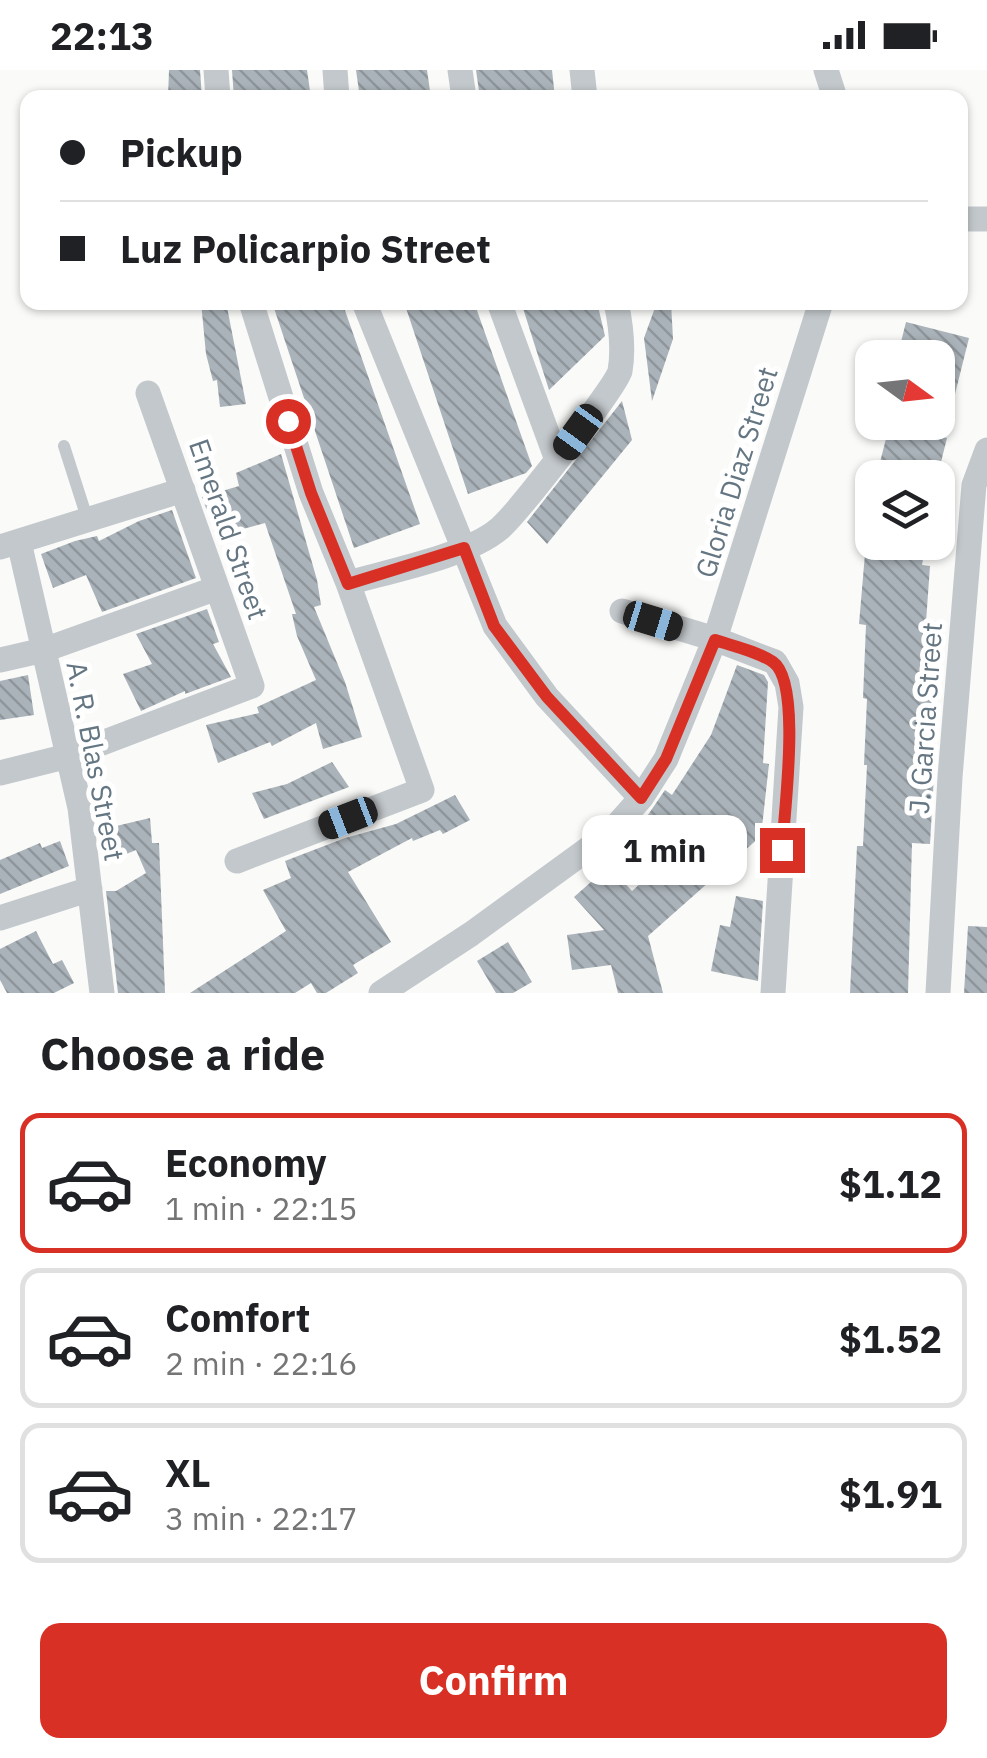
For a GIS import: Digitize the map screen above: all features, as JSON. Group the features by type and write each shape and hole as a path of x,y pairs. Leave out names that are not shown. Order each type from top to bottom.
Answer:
{"street":[{"path":"237,861 422,790 311,493 253,310"},
{"path":"367,310 494,626 547,697 641,798"},
{"path":"502,310 557,460"},
{"path":"348,584 464,548 499,529 557,460 620,374 622,330 618,310"},
{"name":"Gloria Diaz Street","path":"381,993 471,934 592,846 641,798 666,759 715,640 818,310"},
{"name":"Emerald Street","path":"68,756 252,686 148,392"},
{"name":"J. Garcia Street","path":"938,993 950,777 974,485 987,450"},
{"path":"9,545 184,490"},
{"name":"A. R. Blas Street","path":"9,545 44,650 80,808 102,993"},
{"path":"0,660 44,650 218,588"},
{"path":"622,611 775,662 787,683 790,707 773,993"},
{"path":"0,774 68,756"},
{"path":"0,918 90,889"}],"lane":[{"path":"64,446 88,521"}],"building":[{"path":"169,70 200,70 201,90 168,90"},
{"path":"232,70 307,70 310,90 233,90"},
{"path":"356,70 427,70 430,90 359,90"},
{"path":"476,70 552,70 554,90 479,90"},
{"path":"202,310 228,310 246,404 220,407 217,380 213,381"},
{"path":"275,310 345,310 420,524 354,548"},
{"path":"407,310 477,310 532,466 526,473 468,494"},
{"path":"524,310 599,310 605,336 549,390"},
{"path":"654,310 671,310 673,339 652,401 644,338"},
{"path":"906,322 969,338 955,394 955,340 902,340"},
{"path":"622,401 632,440 547,544 527,522"},
{"path":"886,440 946,440 942,460 881,460"},
{"path":"281,454 317,580 321,605 314,607 345,682 362,737 323,749 316,723 272,746 270,742 218,763 206,725 259,713 257,707 316,680 297,636 292,614 296,614 265,523 216,536 202,497 239,486 236,473"},
{"path":"172,510 196,578 102,612 86,575 53,588 41,554 97,536 99,541"},
{"path":"864,560 923,560 922,565 930,566 925,636 938,637 934,707 938,707 930,844 912,843 908,993 850,993 857,846 863,846 867,765 867,699 863,698 866,625 859,624"},
{"path":"207,609 219,642 213,644 231,677 185,691 141,711 123,674 152,664 136,634"},
{"path":"737,665 764,675 768,682 763,763 769,764 761,836 648,936 663,993 618,993 611,965 572,970 567,935 604,930 574,897 609,866 632,891 678,850 639,828 665,790 672,795 711,735"},
{"path":"28,675 34,715 0,720 0,681"},
{"path":"332,762 349,787 264,819 252,793 287,784"},
{"path":"455,795 470,820 443,834 440,830 413,841 412,838 348,872 391,942 353,965 358,973 326,993 317,993 311,983 295,993 190,993 286,931 263,890 291,878 285,861 396,824"},
{"path":"150,818 152,843 159,843 165,993 118,993 106,891 116,891 146,873 136,850 114,859 112,827"},
{"path":"60,841 69,866 0,894 0,860 40,843 42,848"},
{"path":"736,896 763,901 758,981 711,971 720,925 730,927"},
{"path":"968,926 987,927 987,993 964,993"},
{"path":"36,931 53,964 62,960 74,983 54,993 7,993 0,980 0,949"},
{"path":"508,942 532,982 513,993 496,993 477,961"}],"route":[{"path":"288,421 311,493 348,584 464,548 494,626 547,697 641,798 666,759 715,640 775,662 787,683 790,707 782,850"}]}
